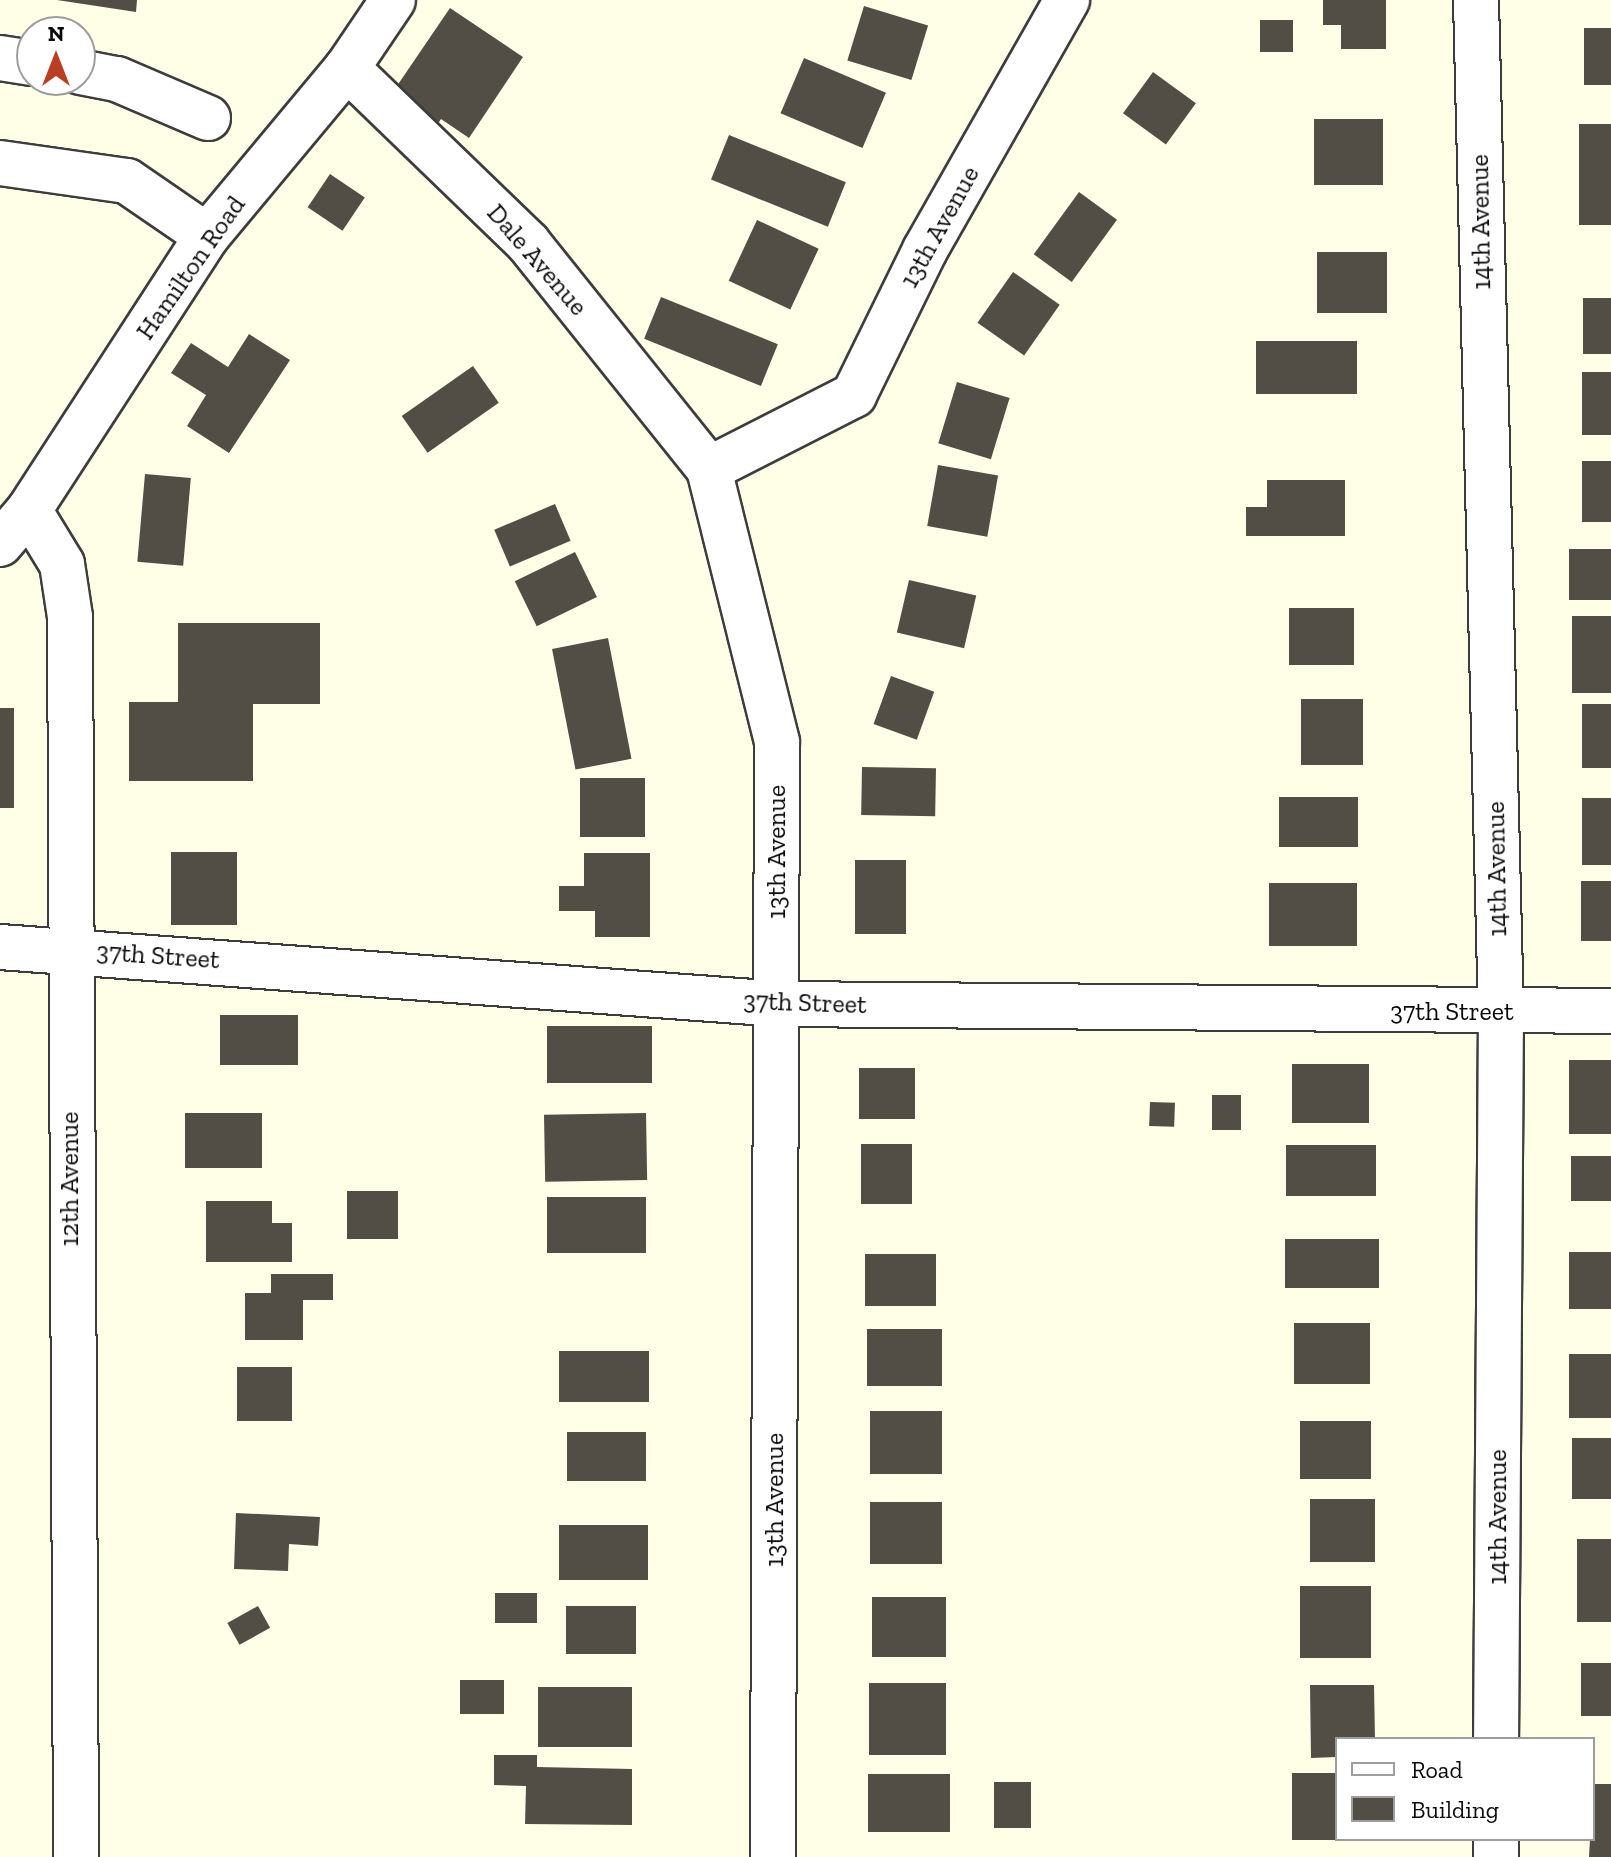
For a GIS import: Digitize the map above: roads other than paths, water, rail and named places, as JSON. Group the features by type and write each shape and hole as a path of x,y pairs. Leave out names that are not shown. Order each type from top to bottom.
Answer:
{"street":[{"name":"Hamilton Road","path":"0,544 29,510 207,236 347,68 393,0"},
{"name":"13th Avenue","path":"773,1857 779,1004 777,742 709,469 854,395 925,250 1067,0"},
{"name":"14th Avenue","path":"1476,0 1501,1013 1496,1737"},
{"name":"Dale Avenue","path":"347,68 528,243 709,469"},
{"path":"96,75 117,79 208,118"},
{"path":"0,163 127,181 207,236"},
{"name":"12th Avenue","path":"29,510 62,564 70,617 68,949 76,1857"},
{"name":"37th Street","path":"0,947 68,949 779,1004 1501,1013 1611,1011"}]}
